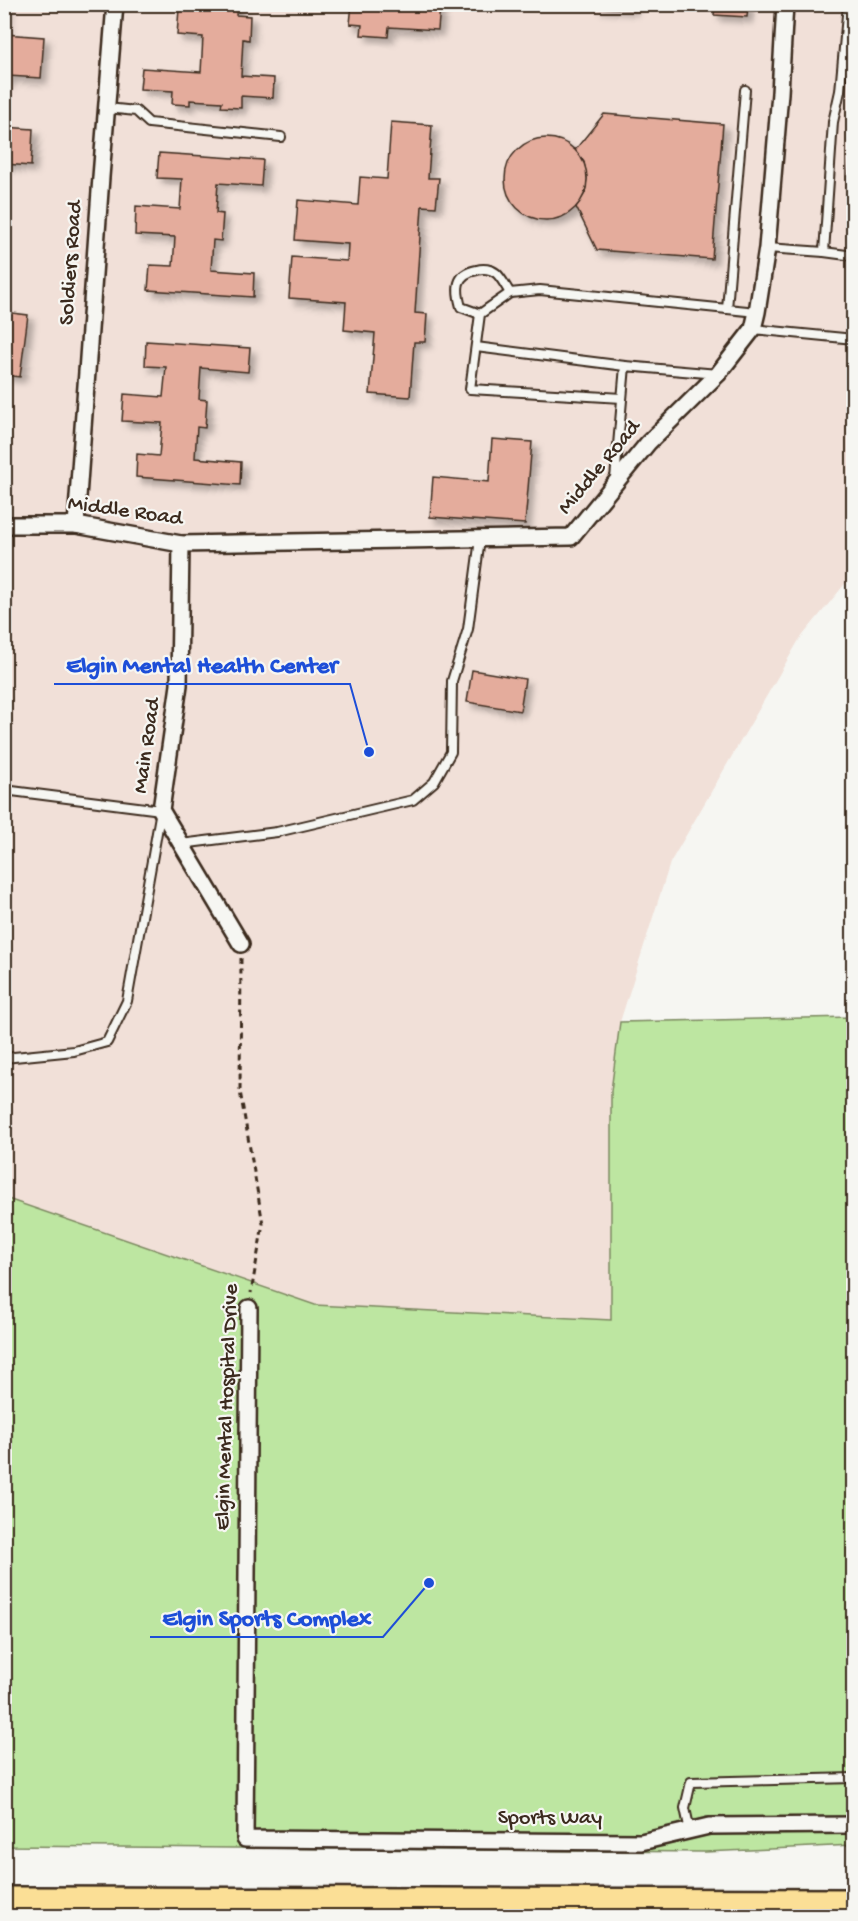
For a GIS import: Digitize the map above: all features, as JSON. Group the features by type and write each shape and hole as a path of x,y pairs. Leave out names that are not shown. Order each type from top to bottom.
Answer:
{"highway":[{"path":"4,1901 854,1903"}],"street":[{"name":"Soldiers Road","path":"76,525 115,4"},
{"name":"Middle Road","path":"4,525 76,525 181,544 572,537 648,443 718,374 753,329 767,248 785,4"},
{"name":"Main Road","path":"181,544 179,685 161,810 241,944"},
{"name":"Elgin Mental Hospital Drive","path":"245,1839 249,1308"},
{"name":"Sports Way","path":"245,1839 641,1842 709,1826 854,1825"}],"lane":[{"path":"824,252 833,122 840,91 848,4"},
{"path":"727,309 745,90"},
{"path":"106,108 136,111 149,123 281,137"},
{"path":"767,248 854,256"},
{"path":"480,314 461,307 457,293 459,282 467,272 483,268 496,273 510,293"},
{"path":"622,398 470,389 480,314 510,293 540,290 757,312"},
{"path":"753,329 854,339"},
{"path":"476,347 625,366 718,374"},
{"path":"615,484 625,366"},
{"path":"181,844 277,832 412,800 434,782 451,752 452,681 468,629 480,539"},
{"name":"Main Road","path":"4,790 161,810"},
{"path":"4,1058 74,1051 107,1042 127,1001 161,810"},
{"path":"690,1831 685,1808 691,1782 854,1778"}],"path":[{"name":"Elgin Mental Hospital Drive","path":"241,944 240,1091 263,1224 249,1308"}],"shaded area":[{"path":"4,5 853,5 853,574 799,640 670,863 620,1022 611,1091 612,1321 249,1308 5,1218"}],"green space":[{"path":"853,1017 853,1845 705,1852 5,1846 5,1198 315,1305 611,1320 611,1091 620,1022"}],"building":[{"path":"4,4 7,4 5,34 44,37 41,78 8,76 8,82 4,82"},
{"path":"205,4 237,4 236,15 250,16 249,40 243,39 241,76 274,78 273,98 241,96 241,108 221,107 222,102 190,100 190,105 172,104 173,91 140,89 142,68 201,72 203,37 177,35 179,9 205,11"},
{"path":"352,4 440,6 438,30 389,27 388,37 361,35 362,25 350,24"},
{"path":"596,4 633,4 633,9 596,7"},
{"path":"715,4 748,4 747,17 714,15"},
{"path":"854,97 854,217 845,217"},
{"path":"604,114 723,124 712,259 597,250 576,207 585,193 587,178 584,162 575,150"},
{"path":"391,122 432,125 428,178 439,178 436,207 422,206 415,313 427,314 425,342 414,342 410,397 370,394 375,333 344,330 346,302 289,298 292,257 347,261 348,244 295,240 298,200 358,205 360,177 387,179"},
{"path":"4,127 33,129 31,166 4,164"},
{"path":"546,138 562,141 575,150 584,163 587,179 584,195 575,208 562,217 546,220 530,217 517,208 508,195 505,179 508,163 517,150 530,141"},
{"path":"159,153 263,160 261,186 218,183 216,213 223,214 221,241 213,240 211,270 254,273 253,297 148,290 150,265 173,266 175,237 135,235 136,206 180,209 182,179 157,178"},
{"path":"4,312 28,315 20,377 4,375"},
{"path":"146,341 250,348 248,372 201,368 199,399 207,400 205,428 197,427 195,458 241,462 240,485 136,477 137,454 159,456 162,423 122,421 124,394 163,397 166,367 145,366"},
{"path":"492,439 532,442 525,524 430,517 433,477 489,482"},
{"path":"472,670 525,679 520,711 467,702"}],"place":[{"name":"Elgin Mental Health Center","path":"369,752"},
{"name":"Elgin Sports Complex","path":"429,1583"}]}
